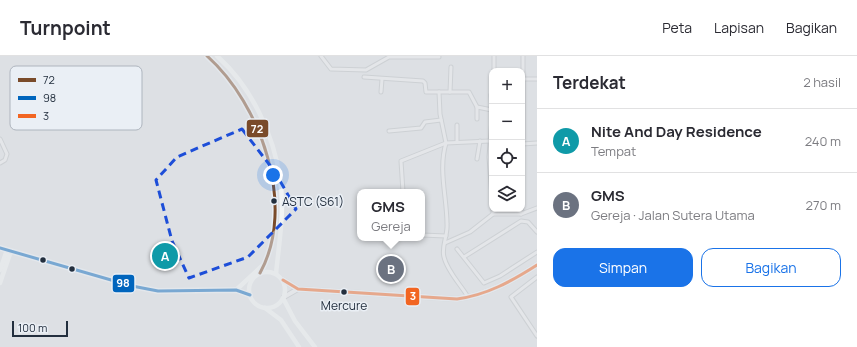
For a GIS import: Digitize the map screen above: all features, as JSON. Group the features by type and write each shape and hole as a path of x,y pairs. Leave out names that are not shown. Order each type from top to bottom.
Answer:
{"main road":[{"path":"207,56 227,78 254,120 266,154 275,198 276,216 271,249 260,273 252,280 250,285 250,295 256,304 265,308 281,320 299,347"},
{"path":"217,56 234,75 253,102 272,145 280,180 282,205 276,274"},
{"path":"0,248 132,286 158,291 236,290 250,295"},
{"path":"0,270 9,251"},
{"path":"0,283 9,251"},
{"path":"236,290 266,262"},
{"path":"260,273 271,272 276,274 282,280 285,291 284,298 295,321 315,347"},
{"path":"265,308 276,306 284,298"}],"street":[{"path":"322,56 330,69 362,70 369,69 389,56 439,57"},
{"path":"494,56 494,68"},
{"path":"522,68 523,56"},
{"path":"450,92 451,67"},
{"path":"364,76 382,79 423,81 425,83 426,92 469,92 477,107 477,119"},
{"path":"381,92 382,79"},
{"path":"525,79 537,79"},
{"path":"439,92 441,120 446,143 442,166 448,224 444,259 468,297"},
{"path":"477,107 489,109"},
{"path":"389,131 421,128 425,122 441,120"},
{"path":"457,125 457,142"},
{"path":"0,139 7,154 5,160 0,163"},
{"path":"477,159 480,140"},
{"path":"403,189 401,161 446,143 489,140"},
{"path":"525,144 537,143"},
{"path":"445,243 470,232 493,214 521,214 537,208"},
{"path":"464,257 521,221 528,222 537,232"},
{"path":"425,235 446,236"},
{"path":"457,248 484,283 500,276 537,252"},
{"path":"282,280 298,289 426,298 468,297 500,287 537,265"},
{"path":"537,277 511,296 537,336"},
{"path":"284,298 298,289"}],"highlighted area":[{"path":"242,129 275,172 296,209 248,257 189,278 172,241 156,180 177,157"}],"transit line":[{"name":"72","path":"207,56 226,76 243,101 257,128 268,157 274,188 275,218 271,246 260,273"},
{"name":"98","path":"0,248 132,286 158,291 236,290 250,295"},
{"name":"3","path":"283,280 298,289 457,299 489,291 537,265"}],"place":[{"name":"ASTC (S61)","path":"274,201"},
{"name":"Nite And Day Residence","path":"165,256"},
{"name":"GMS","path":"391,269"},
{"name":"Mercure","path":"344,292"}]}
